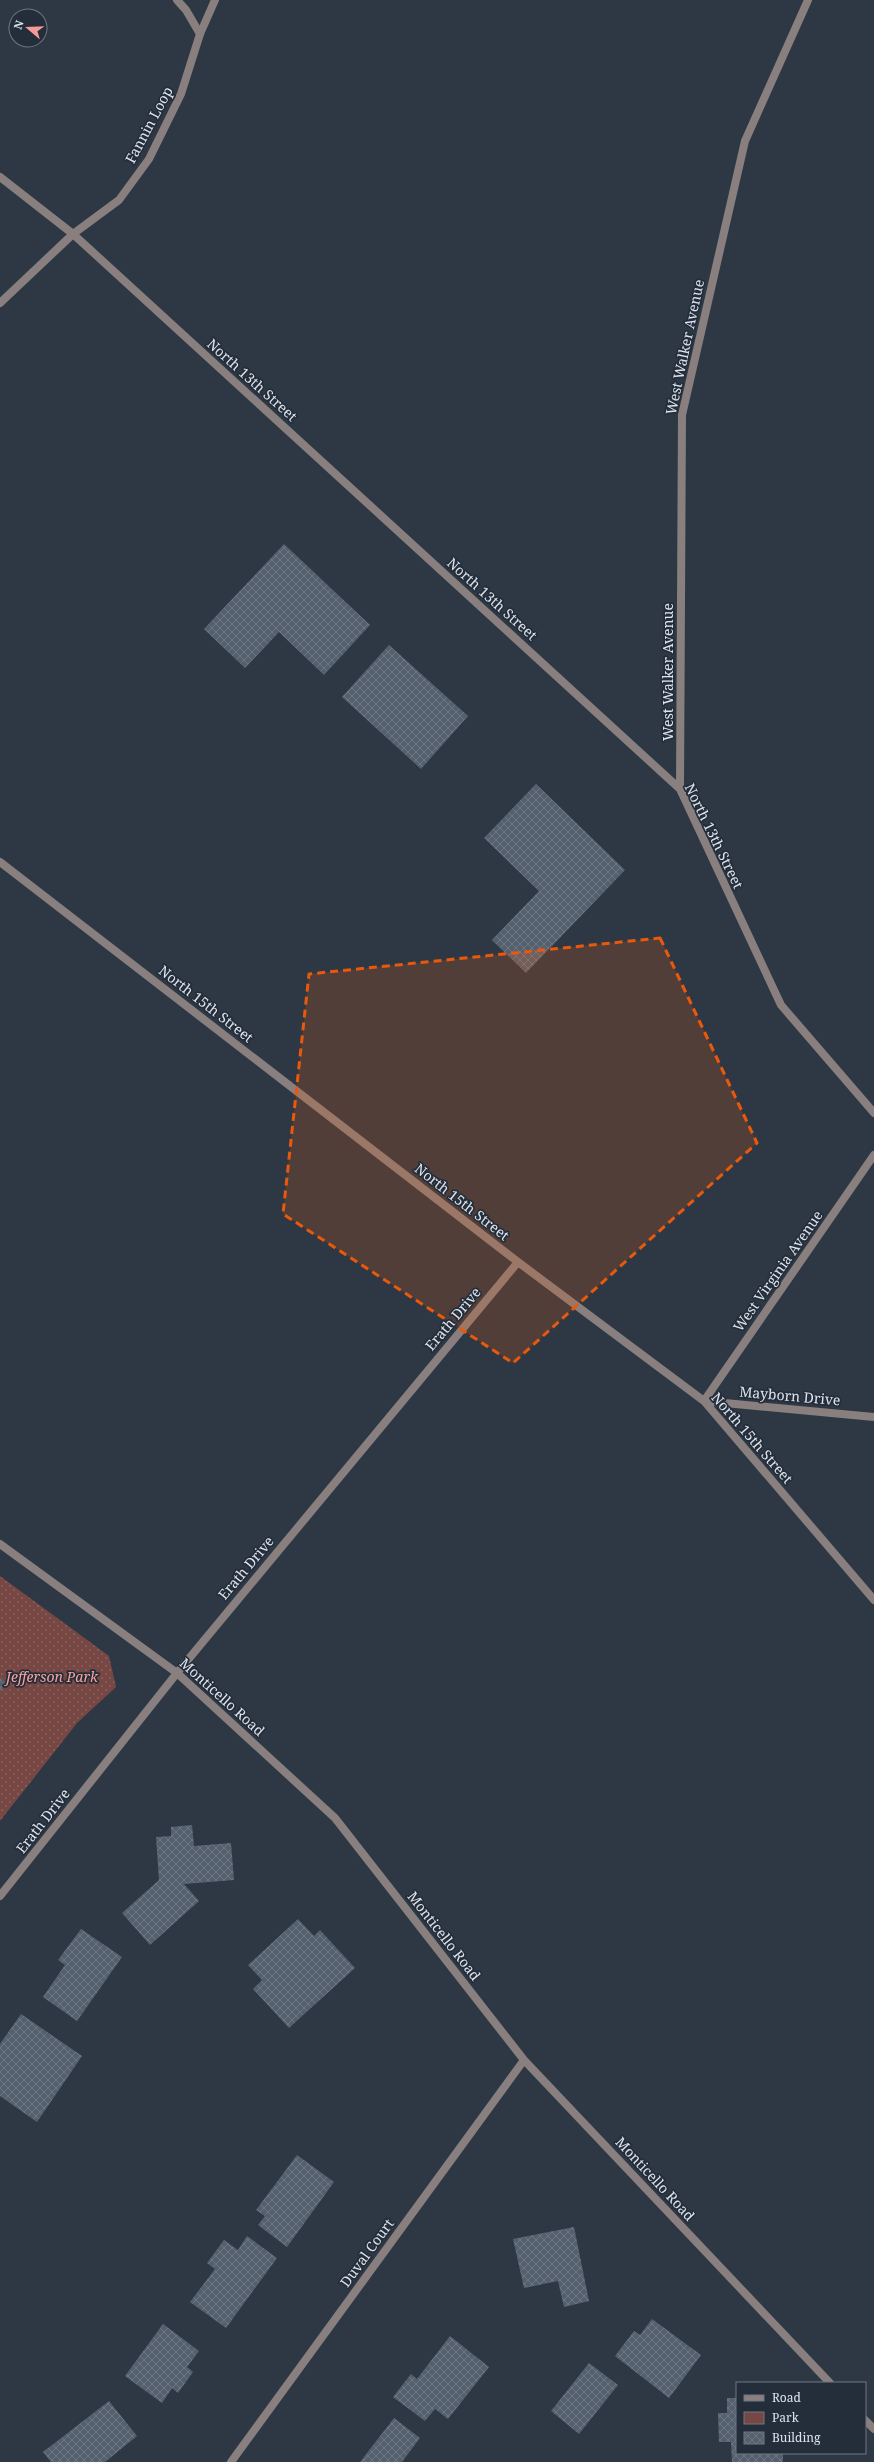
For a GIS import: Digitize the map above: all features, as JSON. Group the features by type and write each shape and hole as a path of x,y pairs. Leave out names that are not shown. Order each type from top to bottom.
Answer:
{"street":[{"path":"177,0 186,10 200,34"},
{"name":"Fannin Loop","path":"0,303 73,234 119,200 149,159 181,94 200,34 215,0"},
{"name":"West Walker Avenue","path":"680,789 682,415 745,141 808,0"},
{"name":"North 13th Street","path":"0,177 73,234 680,789 781,1005 874,1113"},
{"name":"North 15th Street","path":"0,862 518,1262 704,1401 874,1600"},
{"name":"West Virginia Avenue","path":"704,1401 874,1155"},
{"name":"Erath Drive","path":"0,1896 177,1673 518,1262"},
{"name":"Mayborn Drive","path":"704,1401 874,1417"},
{"name":"Monticello Road","path":"0,1544 177,1673 335,1818 524,2060 829,2382"},
{"name":"Duval Court","path":"231,2462 524,2060"},
{"path":"866,2421 874,2429"}],"highlighted area":[{"path":"660,938 757,1143 513,1363 283,1214 309,974"}],"green space":[{"name":"Jefferson Park","path":"0,1576 109,1656 116,1687 77,1723 0,1821"}],"building":[{"path":"284,544 370,625 324,675 279,632 245,668 204,629"},
{"path":"389,645 468,716 421,769 342,697"},
{"path":"536,784 625,870 526,973 492,940 539,891 484,838"},
{"path":"0,1677 7,1684 0,1691"},
{"path":"192,1825 194,1846 231,1843 234,1880 184,1884 199,1901 150,1945 122,1913 159,1880 156,1837 171,1836 171,1827"},
{"path":"298,1919 314,1936 320,1930 355,1968 289,2028 253,1989 262,1980 248,1965"},
{"path":"81,1929 122,1957 77,2021 43,1997 65,1965 58,1960"},
{"path":"21,2014 82,2056 37,2122 0,2096 0,2044"},
{"path":"297,2155 334,2182 287,2247 258,2225 265,2216 256,2210"},
{"path":"574,2227 589,2301 564,2307 558,2281 524,2288 513,2239"},
{"path":"247,2236 277,2258 226,2328 190,2302 215,2269 207,2263 224,2240 238,2250"},
{"path":"652,2319 701,2355 669,2398 615,2356 634,2331 640,2335"},
{"path":"163,2324 199,2351 187,2367 193,2372 178,2393 172,2388 162,2403 125,2376"},
{"path":"450,2336 489,2367 448,2419 435,2409 425,2421 393,2397 411,2374 417,2379"},
{"path":"589,2363 618,2385 579,2434 551,2411"},
{"path":"727,2398 736,2398 736,2454 783,2454 783,2462 732,2462 731,2442 719,2442 718,2413 727,2413"},
{"path":"109,2401 137,2436 105,2462 51,2462 43,2452"},
{"path":"394,2418 420,2438 402,2462 360,2462"}]}
